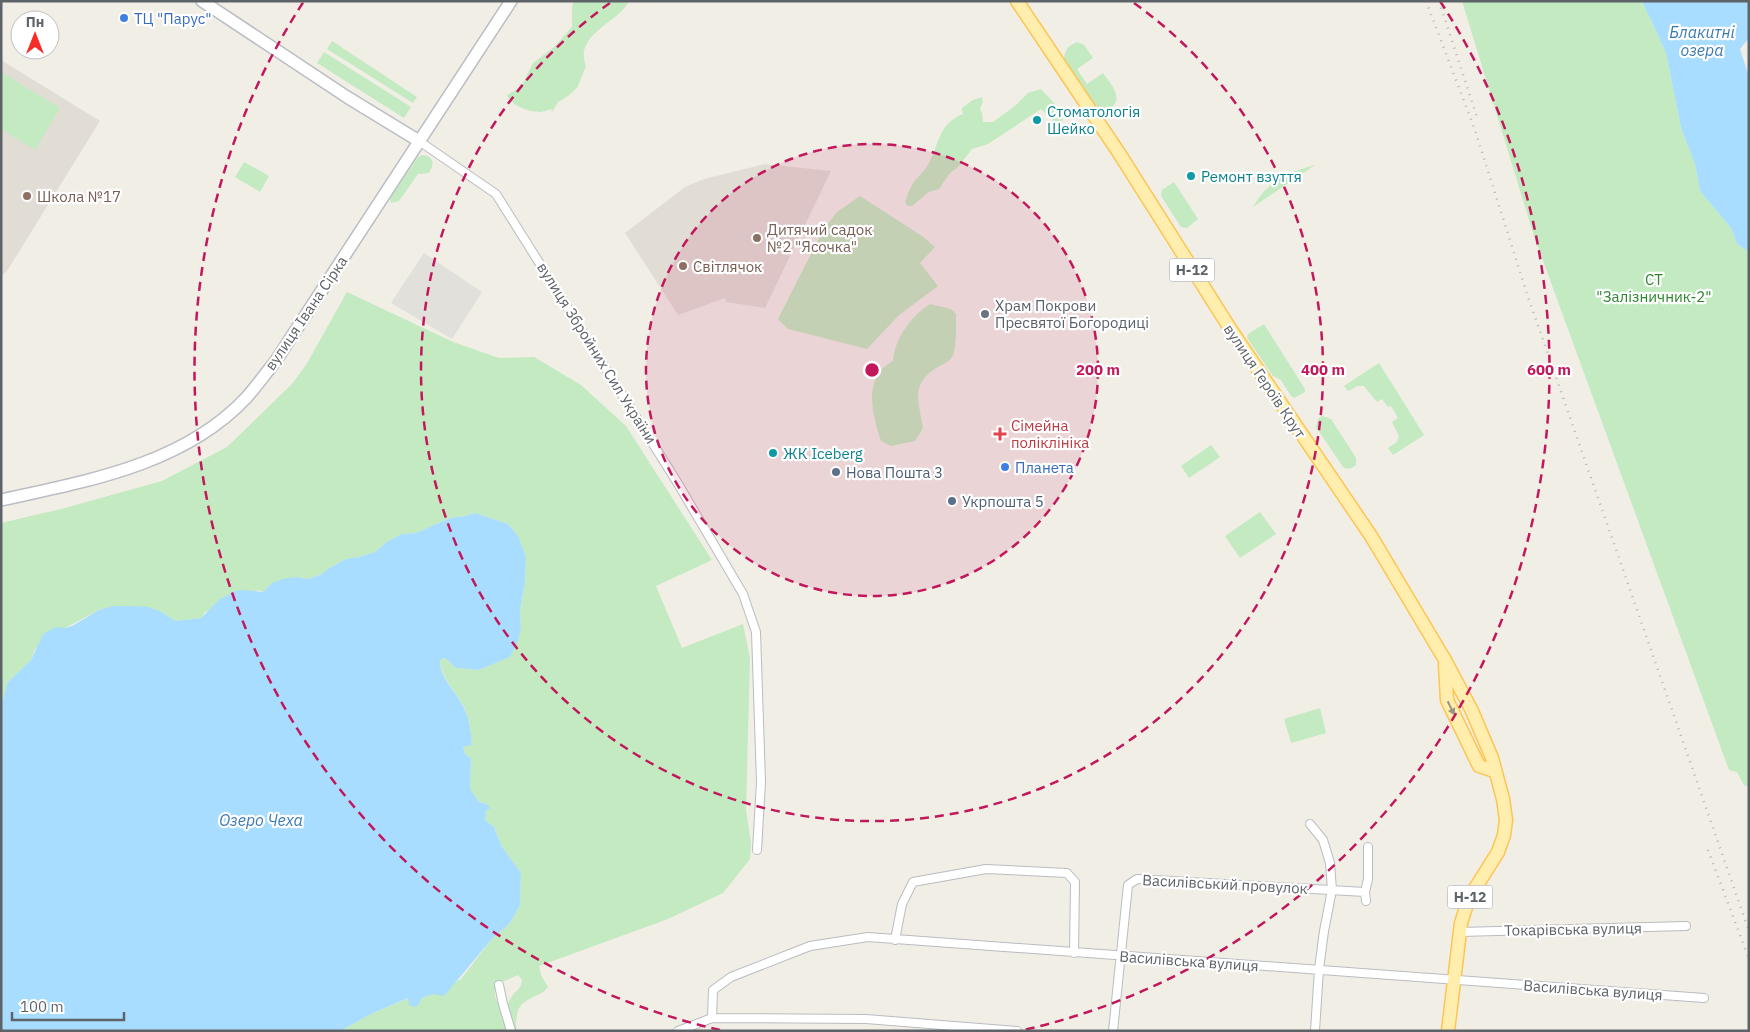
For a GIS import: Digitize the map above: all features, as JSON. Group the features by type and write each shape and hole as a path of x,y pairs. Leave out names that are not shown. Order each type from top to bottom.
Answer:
{"main road":[{"name":"вулиця Героїв Крут","path":"1017,1 1119,153 1231,330 1370,536 1445,660 1472,711 1492,758 1503,799 1506,820 1504,835 1498,852 1469,898 1459,932"},
{"name":"Н-12","path":"1448,1031 1459,932"}],"street":[{"name":"вулиця Збройних Сил України","path":"202,1 347,97 419,141 496,194 677,482 743,594 756,632 760,782 757,850"},
{"name":"вулиця Івана Сірка","path":"1,500 108,475 151,462 193,440 226,416 246,398 274,362 511,1"},
{"path":"1310,824 1323,840 1330,862 1332,890 1319,969 1315,1031"},
{"name":"Василівський провулок","path":"1121,957 1128,885 1137,879 1332,890 1365,896 1368,879 1368,847"},
{"path":"895,940 902,904 913,882 986,869 1067,873 1075,882 1074,953"},
{"name":"Токарівська вулиця","path":"1459,932 1686,926"},
{"name":"Василівська вулиця","path":"712,1018 713,990 731,977 810,946 868,937 1121,957 1319,969 1704,998"},
{"path":"1113,1031 1121,957"},
{"path":"499,985 511,1031"},
{"path":"678,1031 712,1018 866,1019 1017,1031"}],"shaded area":[{"name":"Школа №17","path":"1,60 100,121 7,271 1,276"},
{"path":"765,164 831,171 765,308 726,302 725,298 678,315 625,233 685,187 704,179"},
{"path":"424,253 482,292 452,339 391,303"}],"green space":[{"path":"574,1 629,1 624,9 591,37 586,45 584,55 586,66 577,88 558,102 552,112 551,109 539,112 520,107 512,102 507,95 521,87 533,63 553,48 572,27 572,7"},
{"name":"СТ \"Залізничник-2\"","path":"1462,1 1642,1 1666,53 1681,128 1695,164 1700,191 1731,228 1737,244 1749,252 1749,787 1744,785 1737,772 1729,770 1534,236"},
{"path":"332,41 417,97 413,103 327,49"},
{"path":"1077,42 1084,45 1093,58 1077,69 1087,84 1103,73 1114,89 1116,102 1110,109 1098,108 1064,59 1068,48"},
{"path":"324,52 411,107 404,118 317,63"},
{"path":"1,72 60,108 35,150 1,129"},
{"path":"1041,89 1055,104 1063,119 1059,127 1041,109 988,144 972,149 958,167 950,173 939,189 929,192 912,206 908,206 905,203 912,185 929,163 944,128 955,118 963,114 962,108 973,100 982,97 983,101 980,109 983,122 993,122 1015,106 1028,93"},
{"path":"423,155 430,158 432,162 429,173 418,174 399,201 391,203 390,198 418,157"},
{"path":"244,162 269,176 260,192 235,177"},
{"path":"1315,165 1253,207 1265,190 1279,179 1295,171"},
{"path":"1174,182 1198,219 1187,228 1181,227 1161,196 1162,190"},
{"path":"860,196 922,236 935,247 920,263 938,286 899,315 867,349 788,329 778,319 823,230 837,212"},
{"path":"347,292 453,342 499,358 534,357 581,385 626,426 712,560 656,586 682,648 743,624 750,658 746,810 751,843 750,859 723,893 668,919 539,966 541,975 548,987 521,1005 516,1019 518,1031 340,1031 371,1014 409,998 419,1004 422,998 461,979 491,940 510,923 520,905 521,873 502,847 494,827 485,820 486,810 491,809 487,804 479,802 470,789 471,759 465,754 463,747 472,745 469,722 462,703 443,673 440,660 445,658 456,668 479,670 510,657 521,628 520,610 525,581 526,557 518,537 508,524 475,513 450,518 416,533 402,534 388,541 375,552 346,559 322,574 308,579 296,577 272,583 263,592 258,590 205,612 201,618 175,621 162,612 135,606 113,606 99,610 65,628 35,649 31,660 8,682 1,705 1,523 61,509 162,481 227,447 292,384 306,365","holes":["518,975 522,980 519,989 513,995 506,1008 499,1005 496,999 495,985"]},
{"path":"930,304 951,309 956,314 954,353 949,360 928,374 922,381 919,388 918,402 923,428 915,441 891,446 881,441 878,432 872,403 874,384 883,368 893,361 894,352 905,328 916,315"},
{"path":"1264,324 1305,389 1305,392 1294,398 1281,380 1273,376 1247,338 1248,334"},
{"path":"1379,363 1424,435 1393,455 1388,448 1397,442 1399,436 1392,422 1398,418 1391,406 1388,407 1382,399 1377,402 1364,386 1358,386 1348,391 1344,386"},
{"path":"1322,416 1331,419 1356,458 1356,465 1353,467 1348,469 1343,467 1316,427 1318,419"},
{"path":"1211,445 1220,457 1189,478 1181,466"},
{"path":"1260,512 1276,534 1240,558 1225,536"},
{"path":"1320,708 1326,733 1291,743 1284,719"}],"water":[{"name":"Блакитні озера","path":"1642,1 1749,1 1749,38 1740,49 1749,77 1749,252 1737,244 1731,228 1700,191 1695,164 1681,128 1666,53"},
{"name":"Озеро Чеха","path":"475,513 508,524 518,536 526,557 525,581 520,610 521,628 518,641 510,657 479,670 456,668 445,658 440,660 440,667 467,714 472,745 463,747 465,754 471,759 470,789 479,802 487,804 491,809 486,810 485,820 494,827 502,847 521,873 520,905 510,923 491,940 444,996 433,994 422,998 415,1007 409,1005 408,998 371,1014 340,1031 1,1031 1,705 8,682 31,660 43,634 56,627 65,628 72,626 99,610 113,606 148,607 162,612 175,621 201,618 219,600 235,591 263,592 272,583 283,579 296,577 308,579 322,574 346,559 375,552 388,541 402,534 416,533 450,518"}],"railway":[{"path":"1426,1 1475,130 1528,297 1749,931"},
{"path":"1439,1 1477,117"},
{"path":"1708,850 1749,959"}],"place":[{"name":"ТЦ \"Парус\"","path":"124,18"},
{"name":"Стоматологія Шейко","path":"1037,120"},
{"name":"Ремонт взуття","path":"1191,176"},
{"name":"Школа №17","path":"27,196"},
{"name":"Дитячий садок №2 \"Ясочка\"","path":"757,238"},
{"name":"Світлячок","path":"683,266"},
{"name":"Храм Покрови Пресвятої Богородиці","path":"985,314"},
{"name":"Сімейна поліклініка","path":"1000,434"},
{"name":"ЖК Iceberg","path":"773,453"},
{"name":"Планета","path":"1005,467"},
{"name":"Нова Пошта 3","path":"836,472"},
{"name":"Укрпошта 5","path":"952,501"}]}
